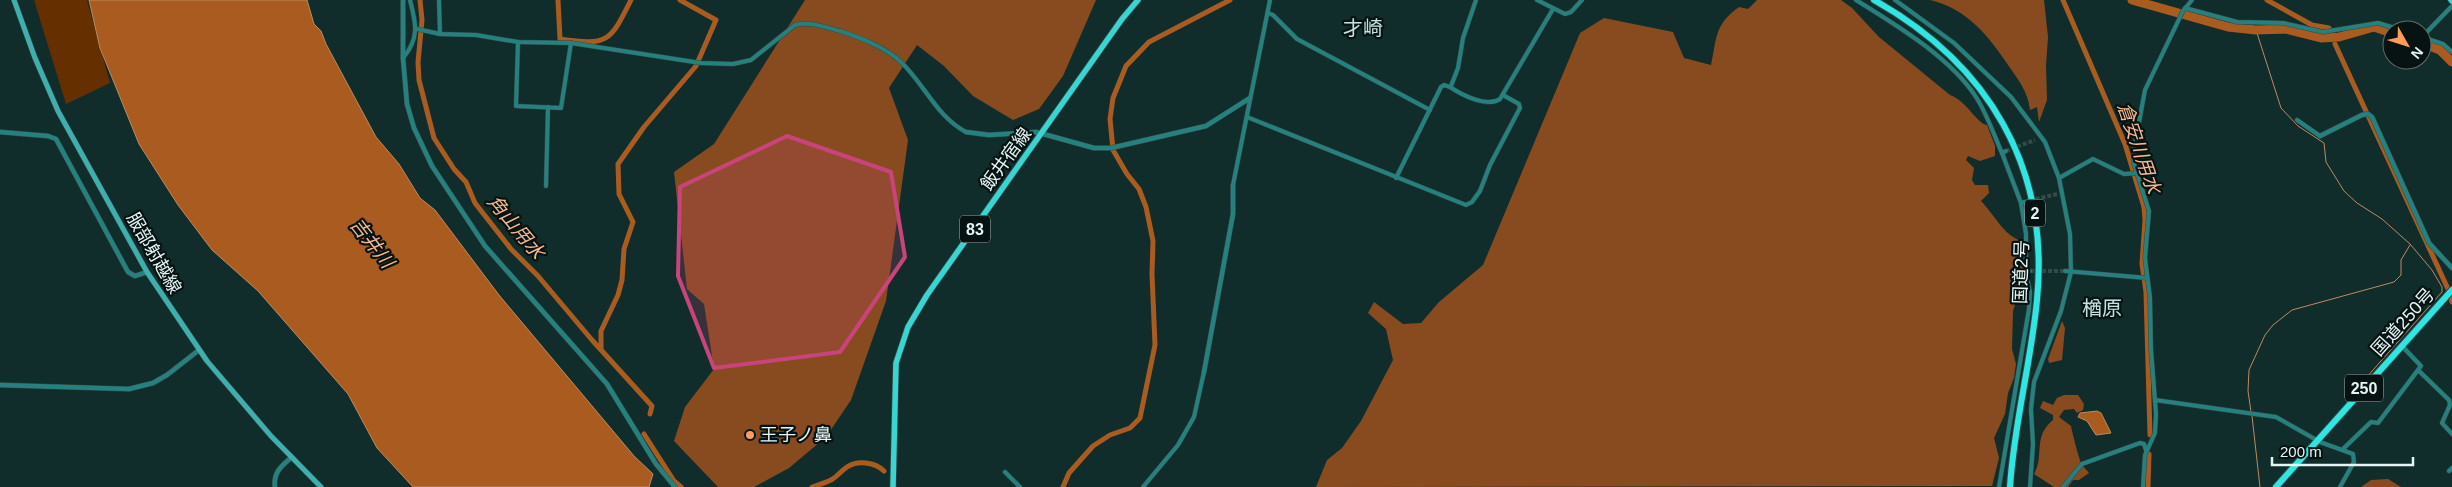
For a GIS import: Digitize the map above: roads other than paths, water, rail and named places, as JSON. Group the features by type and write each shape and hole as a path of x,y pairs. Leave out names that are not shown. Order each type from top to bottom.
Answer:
{"highway":[{"name":"国道2号","path":"1874,0 1934,40 1971,76 2003,123 2014,146 2031,194 2039,243 2037,300 2013,444 2010,487"},
{"name":"国道250号","path":"2276,487 2452,290"}],"main road":[{"name":"服部射越線","path":"14,0 35,58 58,111 147,272 199,350 246,408 321,487"},
{"name":"飯井宿線","path":"893,487 896,363 908,327 927,295 1043,134 1122,19 1138,0"}],"street":[{"path":"403,0 403,58 407,104 414,128 432,166 485,246 607,384 656,464 675,487"},
{"path":"403,58 408,53 417,29 410,0"},
{"path":"439,0 438,21 440,34"},
{"path":"1143,487 1178,445 1194,417 1233,214 1233,185 1270,0"},
{"path":"1450,87 1458,68 1463,38 1476,0"},
{"path":"1538,0 1553,9 1567,14 1582,0"},
{"path":"1856,0 1910,35 1941,60 1967,86 1982,109 2023,203 2030,292 2029,309 2000,487"},
{"path":"1895,0 1931,24 1963,51 2011,97 2051,154 2059,178 2070,234 2071,272 2061,311 2034,382 2031,409 2033,444 2030,487"},
{"path":"2146,450 2155,432 2155,400 2145,278 2149,211 2134,173 2134,150 2142,99 2180,18 2190,1"},
{"path":"2432,27 2452,6"},
{"path":"1396,178 1441,86 1446,85 1460,94 1488,102 1496,102 1503,95 1553,9"},
{"path":"2184,10 2237,22 2283,23 2323,32 2378,23 2382,24"},
{"path":"1268,13 1273,15 1297,39 1430,110"},
{"path":"417,29 440,34 476,35 518,42 571,43 701,63 733,64 751,60 794,25 802,23 816,25 855,36 889,53 914,77 948,120 966,132 989,135 1022,132 1043,134 1094,148 1126,146 1206,126 1250,98"},
{"path":"2432,40 2443,44 2452,52"},
{"path":"518,42 516,106 548,108 561,108 571,43"},
{"path":"1247,117 1396,178 1470,204 1483,186 1490,165 1520,108 1518,104 1503,95"},
{"path":"546,186 548,108"},
{"path":"2297,120 2320,136 2362,115 2368,114 2372,117 2429,243 2452,268"},
{"path":"0,132 48,136 56,139 128,272 135,276 147,272"},
{"path":"2035,140 2041,138"},
{"path":"2002,153 2006,151"},
{"path":"2059,178 2093,159 2124,174 2134,173"},
{"path":"2057,194 2062,193"},
{"path":"2065,271 2145,278"},
{"path":"2344,449 2371,422 2378,423 2421,366 2402,346"},
{"path":"0,385 129,389 154,382 167,375 199,350"},
{"path":"2418,370 2449,400 2450,405 2442,423 2452,434"},
{"path":"2155,400 2281,418 2318,440 2353,454 2354,462 2340,487"},
{"path":"2063,487 2082,464 2140,443 2144,444 2146,450 2144,487"},
{"path":"275,487 274,477 278,470 292,457"},
{"path":"1005,472 1020,487"}],"water":[{"name":"吉井川","path":"89,0 307,0 314,24 321,31 326,44 376,137 399,164 420,198 435,210 499,295 634,456 653,474 649,487 413,487 377,448 348,394 258,291 212,250 178,205 139,144 100,48"},
{"path":"2097,411 2101,413 2111,433 2096,435 2087,421 2078,417 2080,413"}],"waterway":[{"name":"角山用水","path":"420,0 422,20 418,62 419,80 434,138 454,169 466,182 475,203 511,249 538,276 592,340 652,406 650,414"},
{"path":"558,0 560,39 588,42 598,41 612,33 631,0"},
{"path":"601,349 601,331 618,295 622,280 624,249 633,222 619,194 618,164 644,127 696,66 716,20 680,0"},
{"path":"1063,487 1069,473 1093,446 1110,435 1130,428 1140,418 1155,345 1152,274 1153,241 1146,207 1139,189 1127,174 1113,150 1110,119 1113,98 1126,66 1149,42 1230,0"},
{"name":"倉安川用水","path":"2063,0 2125,144 2144,207 2142,264 2146,292 2150,435"},
{"path":"2132,0 2228,27 2256,30 2286,29 2321,38 2339,37 2374,27 2382,30"},
{"path":"2267,0 2312,25 2329,28 2330,30"},
{"path":"2256,30 2281,108 2298,126 2324,143 2326,162 2344,191 2357,203 2382,219 2410,244 2432,270 2442,287 2442,292 2358,387"},
{"path":"2335,44 2448,289"},
{"path":"2432,47 2440,50 2452,62"},
{"path":"2251,412 2248,391 2249,370 2265,335 2273,325 2292,310 2394,282 2401,275 2401,260 2410,245"},
{"path":"2451,298 2452,302"},
{"path":"2252,416 2260,487"},
{"name":"角山用水","path":"644,434 674,481 681,487"},
{"name":"倉安川用水","path":"2148,487 2149,454"},
{"name":"角山用水","path":"812,487 831,480 847,467 856,463 871,464 884,471"}],"tunnel":[{"path":"2006,151 2035,140"},
{"path":"2024,202 2057,194"},
{"path":"2030,271 2065,271"}],"place":[{"name":"王子ノ鼻","path":"750,435"}],"district":[{"name":"才崎","path":"1363,28"},
{"name":"楢原","path":"2102,308"}]}
